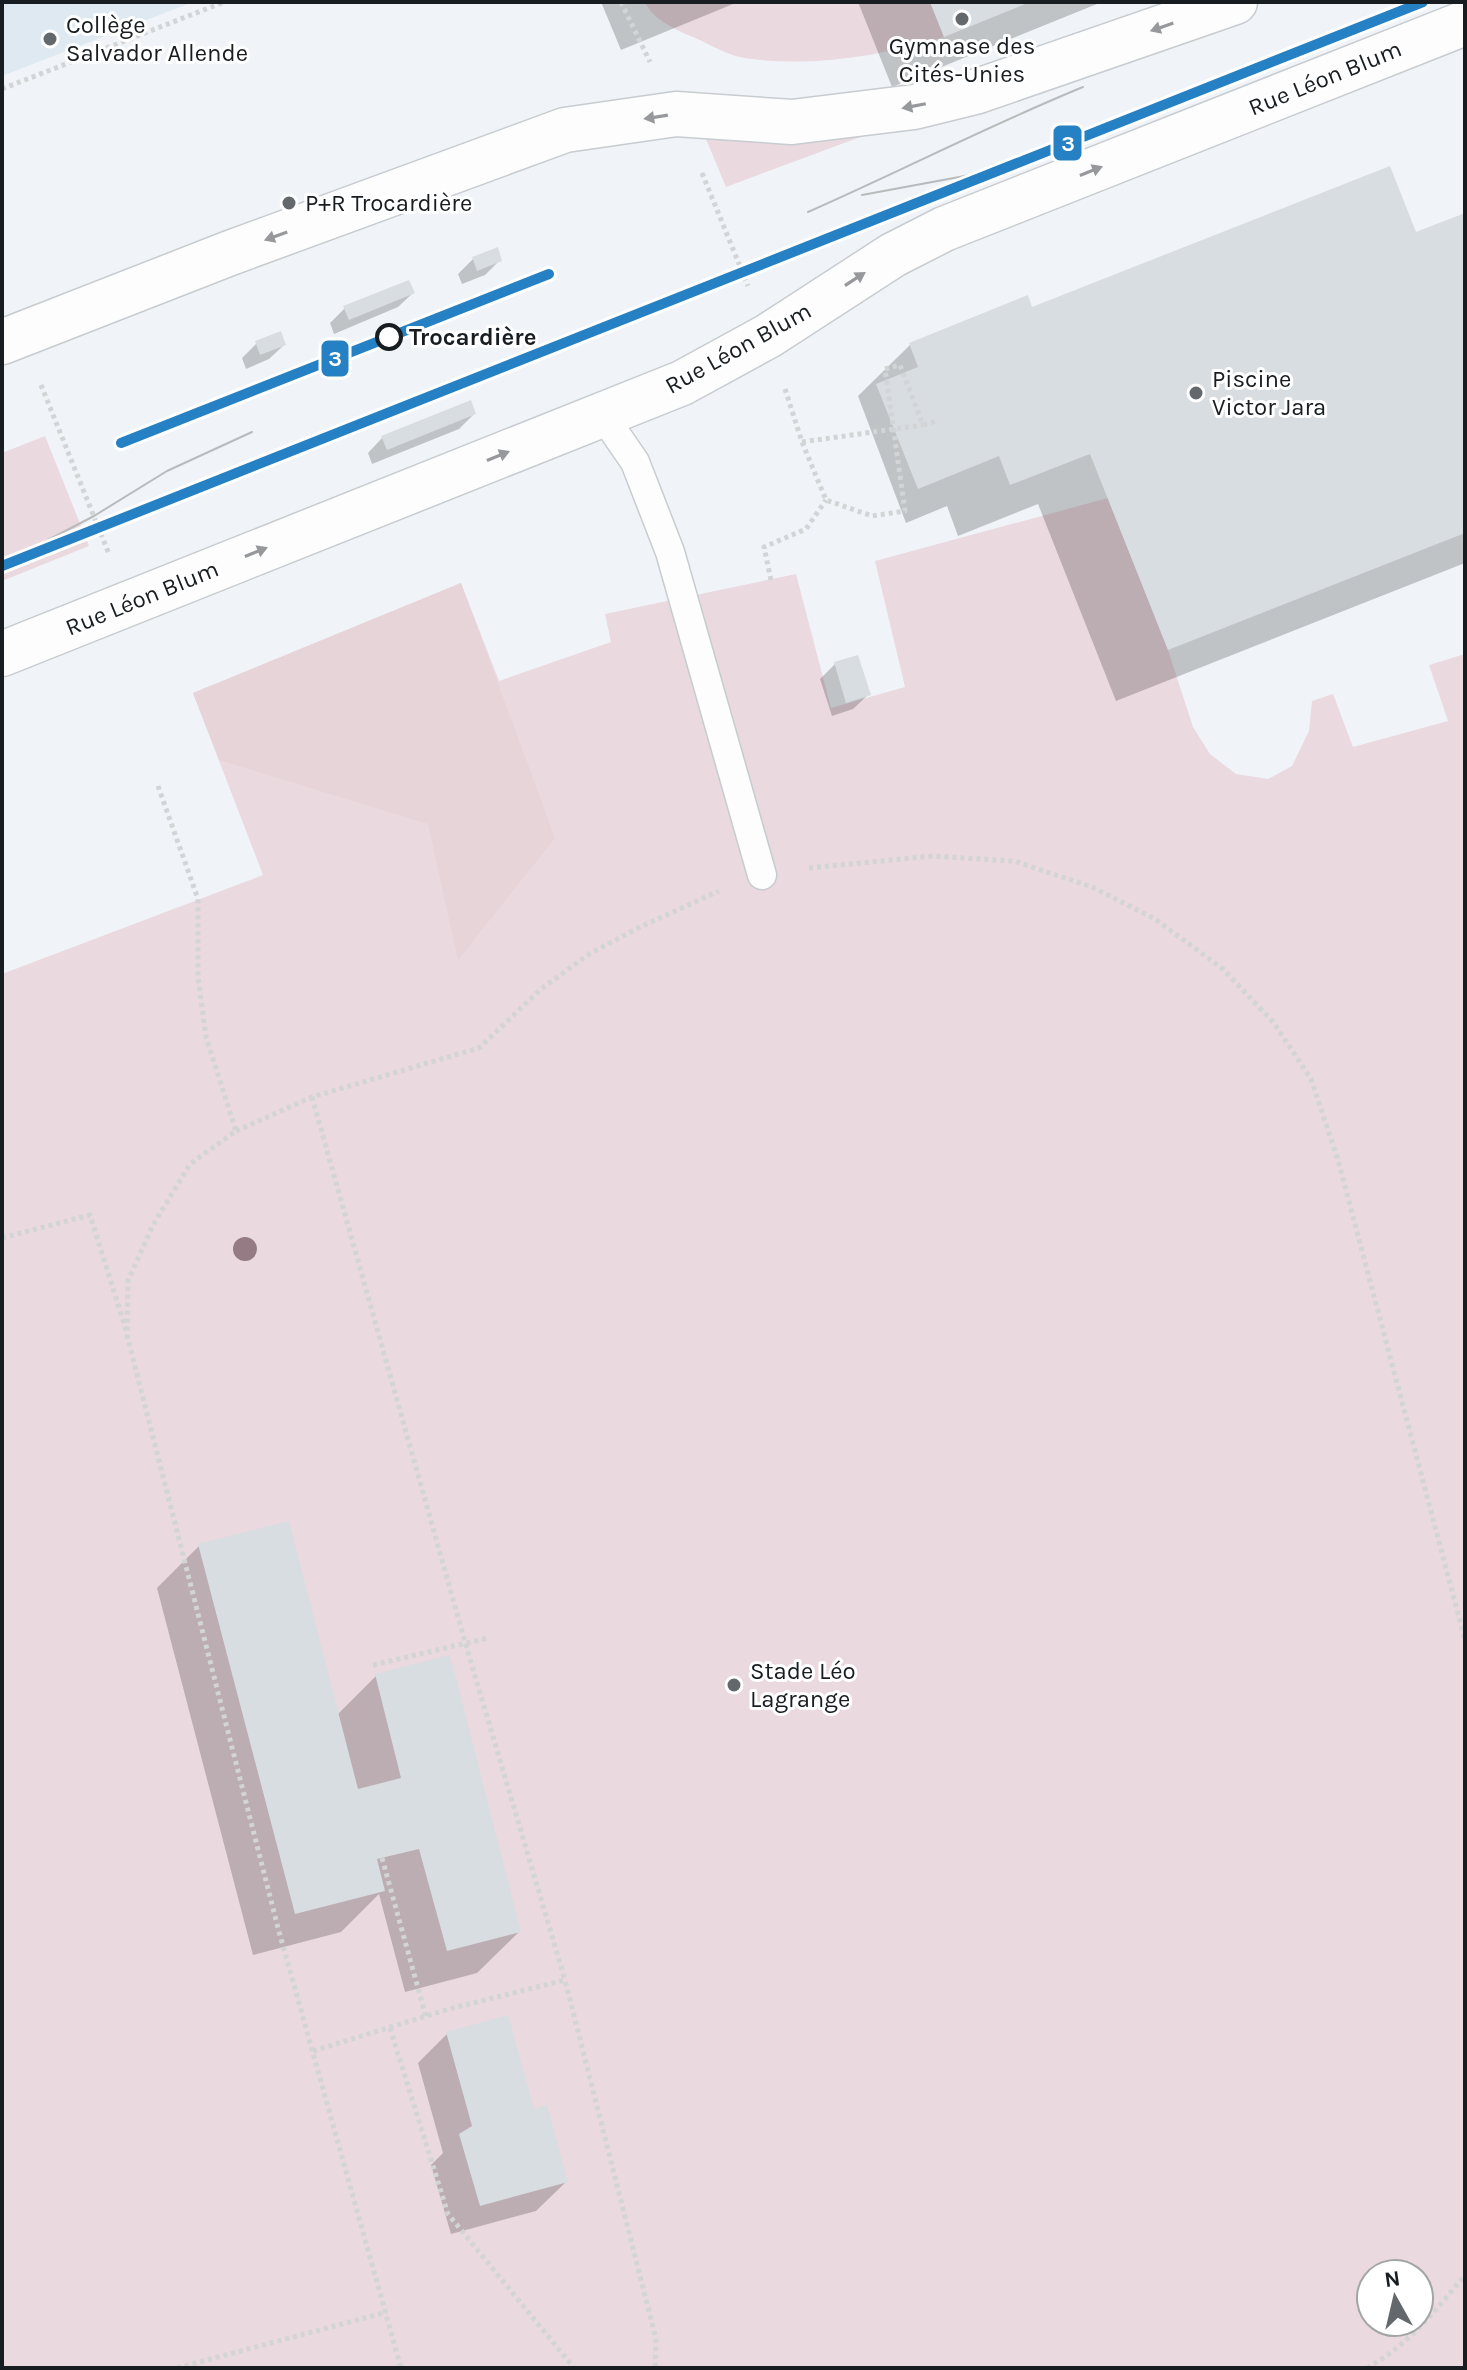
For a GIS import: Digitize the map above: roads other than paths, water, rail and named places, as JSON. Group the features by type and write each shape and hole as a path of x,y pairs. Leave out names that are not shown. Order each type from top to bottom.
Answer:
{"street":[{"path":"11,338 230,253 565,130 676,114 792,122 914,107 975,92 1235,2"},
{"name":"Rue Léon Blum","path":"2,654 682,383 768,336 893,255 944,229 1465,23"}],"lane":[{"path":"602,414 635,462 670,552 762,875"}],"tram line":[{"path":"808,212 1083,87"},
{"path":"862,195 970,175 1029,158"},
{"path":"2,564 94,516 167,471 252,432"}],"place":[{"name":"Gymnase des Cités-Unies","path":"962,19"},
{"name":"Collège Salvador Allende","path":"50,39"},
{"name":"P+R Trocardière","path":"289,203"},
{"name":"Trocardière","path":"389,337"},
{"name":"Piscine Victor Jara","path":"1196,393"},
{"name":"Stade Léo Lagrange","path":"734,1685"}]}
